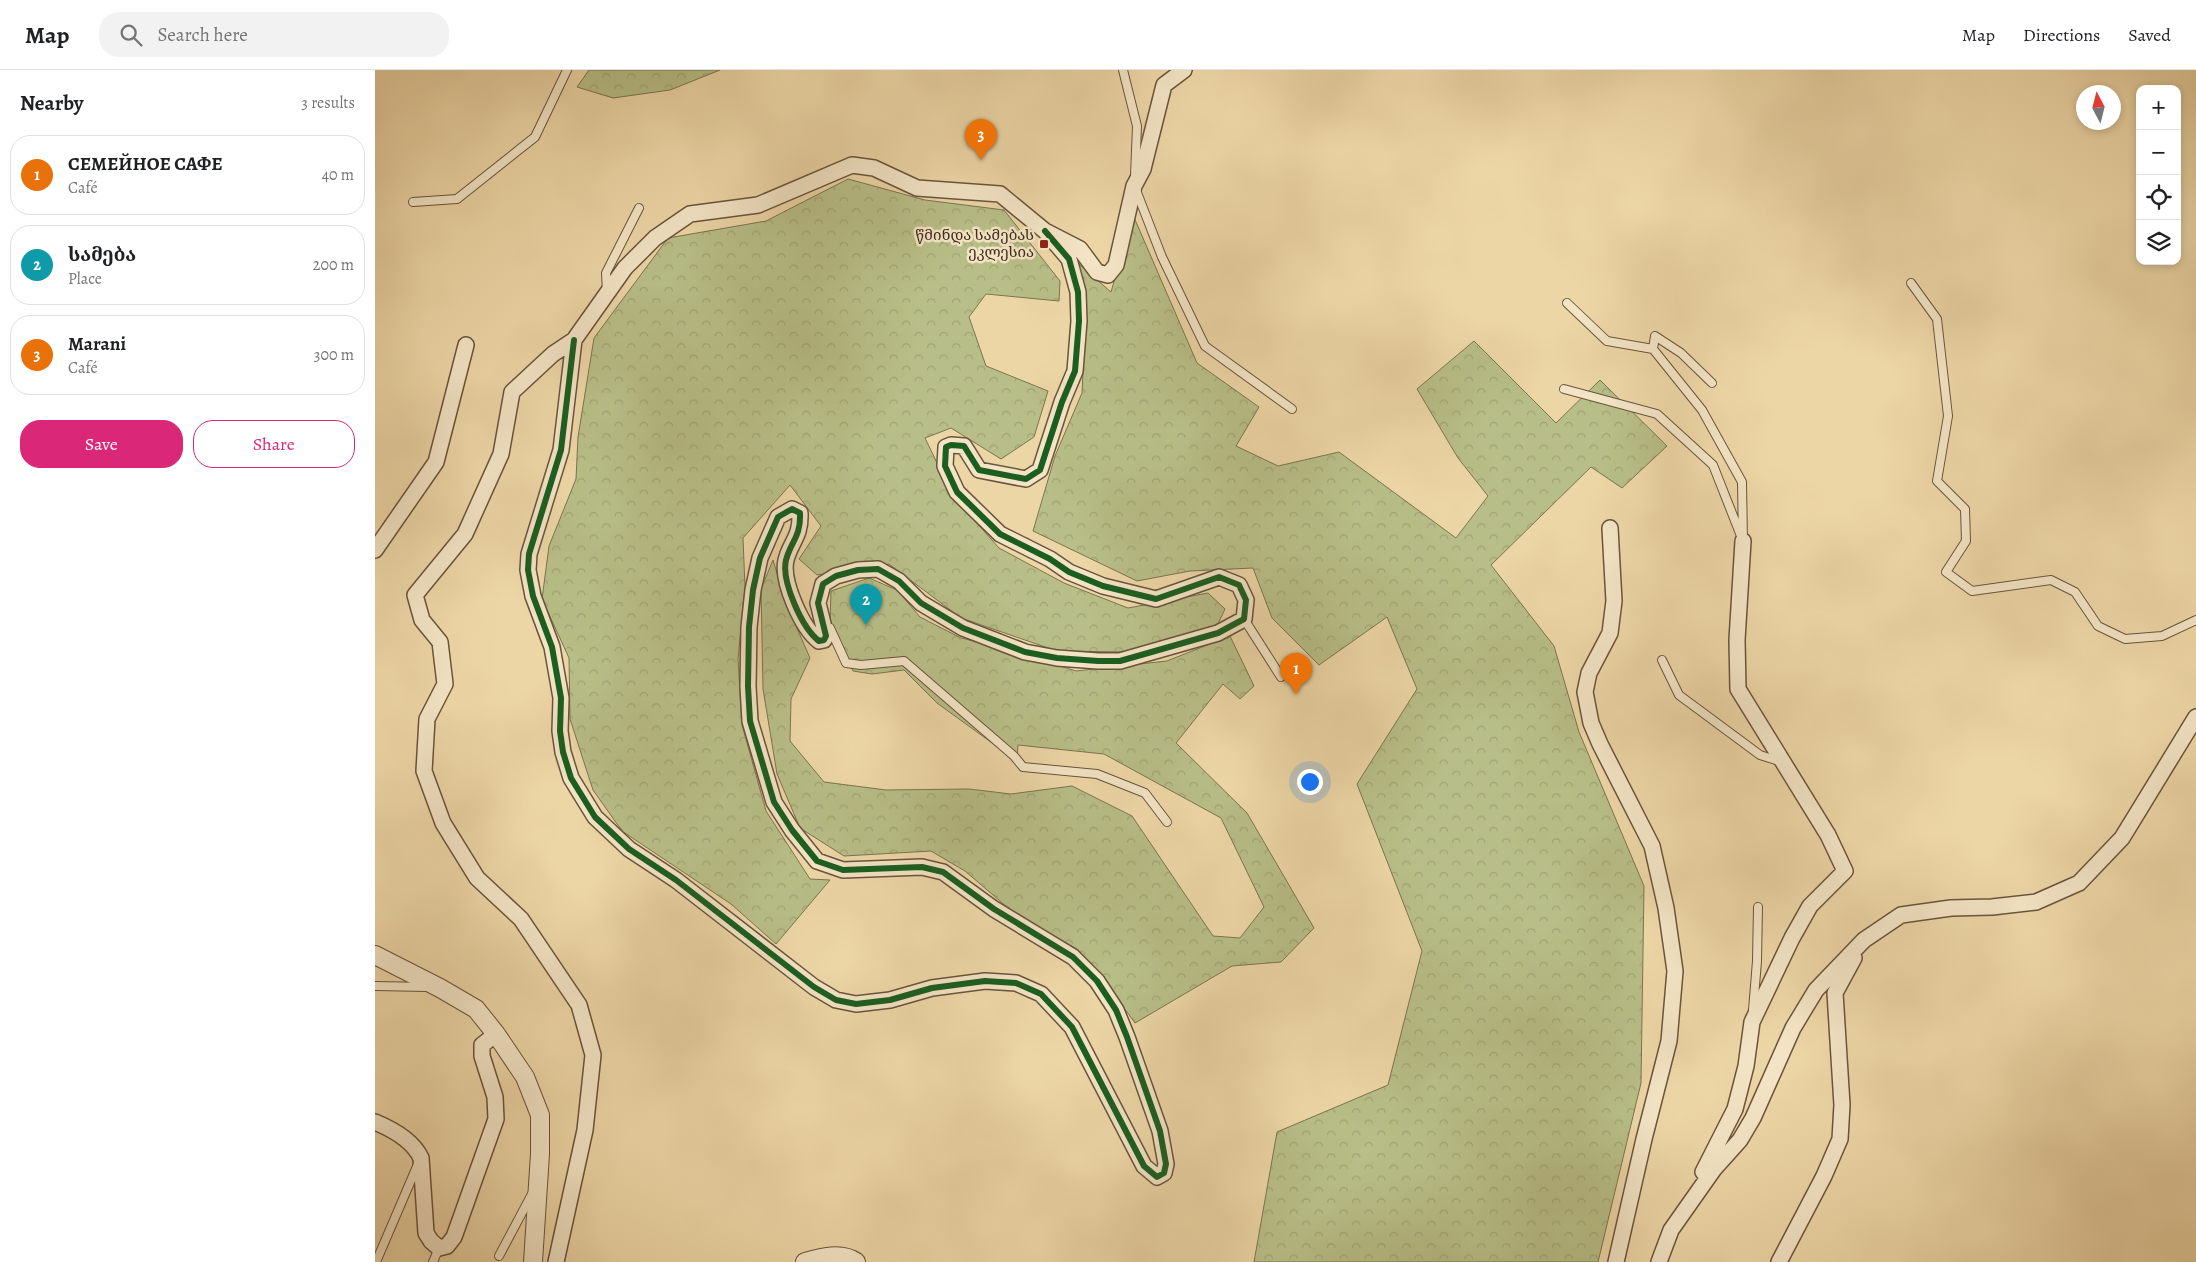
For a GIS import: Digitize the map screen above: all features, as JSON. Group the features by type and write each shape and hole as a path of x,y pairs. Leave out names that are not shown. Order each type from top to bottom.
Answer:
{"street":[{"path":"1045,231 1080,249 1097,272 1108,275 1116,265 1134,186 1143,169 1164,85 1184,70"},
{"path":"557,1262 585,1130 593,1056 579,1005 521,919 477,878 443,823 424,770 427,719 445,684 440,642 422,620 415,595 465,534 501,454 512,392 553,354 575,340 625,268 655,238 691,214 758,205 852,165 874,168 917,188 1000,194 1045,231 1069,259 1078,292 1079,321 1075,371 1062,402 1051,441 1040,470 1026,479 979,470 964,446 951,445 946,447 945,466 957,492 1000,534 1050,559 1069,572 1103,586 1156,599 1219,577 1239,585 1246,600 1244,619 1218,633 1121,661 1057,658 1025,652 963,628 921,603 899,581 879,569 858,570 836,576 823,584 819,603 826,636 821,641 815,638 803,620 789,590 786,561 797,540 801,523 801,513 792,510 786,511 778,517 761,558 753,590 749,627 748,686 751,721 774,802 792,830 817,861 843,870 922,867 943,872 994,909 1073,957 1097,981 1116,1010 1127,1037 1165,1150 1166,1164 1163,1173 1157,1177 1145,1166 1072,1028 1041,994 1016,983 985,981 932,988 890,1000 855,1004 836,1000 814,987 676,880 629,849 595,817 571,778 563,752 560,731 561,698 552,647 533,596 528,570 529,554 561,450 575,340"},
{"path":"375,550 436,462 466,345"},
{"path":"1610,528 1614,600 1610,633 1589,673 1585,692 1591,723 1600,744 1652,846 1666,908 1675,971 1669,1041 1616,1262"},
{"path":"1659,1262 1671,1230 1735,1109 1746,1066 1752,1022 1792,938 1810,906 1845,871 1828,835 1738,689 1737,640 1743,541"},
{"path":"1671,1230 1714,1169 1740,1140 1753,1118 1793,1028 1816,990 1864,940 1901,915 1951,908 1992,907 2036,902 2079,883 2123,838 2196,717"},
{"path":"1779,1262 1824,1176 1840,1139 1842,1105 1835,993 1864,940"},
{"path":"375,955 440,988 476,1009 496,1034 525,1077 539,1114 538,1184 533,1262"},
{"path":"375,1122 385,1126 408,1141 417,1150 421,1158 426,1233 439,1248 447,1246 454,1237 496,1119 495,1096 482,1056 482,1045 496,1034"},
{"path":"805,1262 823,1256 850,1258 856,1262"}],"lane":[{"path":"413,202 457,199 535,137 567,70"},
{"path":"1123,70 1137,126 1134,186 1162,257 1205,346 1292,409"},
{"path":"607,294 606,273 639,208"},
{"path":"1911,283 1937,319 1948,416 1937,481 1965,509 1966,541 1946,572 1972,591 2051,580 2075,592 2098,626 2125,639 2162,636 2196,620"},
{"path":"1567,303 1607,341 1653,349 1702,410 1743,482 1743,541"},
{"path":"1653,349 1655,336 1681,353 1712,383"},
{"path":"1564,388 1657,414 1713,465 1743,541"},
{"path":"819,603 846,663 861,665 904,661 1015,756 1023,767 1097,774 1145,793 1167,822"},
{"path":"1244,619 1281,677"},
{"path":"1662,660 1679,695 1760,755 1784,763"},
{"path":"1752,1022 1757,961 1758,907"},
{"path":"375,986 440,988"},
{"path":"376,1262 421,1158"},
{"path":"499,1256 538,1184"},
{"path":"433,1262 439,1248"}],"green space":[{"path":"589,70 720,70 670,90 613,98 577,87"},
{"path":"848,179 925,200 1004,210 1060,281 1059,301 986,294 969,317 986,366 1048,391 1034,437 1001,459 951,428 925,438 953,496 999,548 1064,583 1128,608 1208,593 1225,609 1217,626 1132,652 1057,651 961,618 889,564 817,575 799,559 821,526 790,485 743,538 745,587 738,659 742,725 766,811 810,879 830,880 776,944 731,904 622,831 593,790 570,719 569,658 542,599 549,546 576,479 578,437 594,338 668,238 766,221"},
{"path":"1133,215 1197,363 1259,407 1236,446 1278,466 1339,452 1456,538 1488,496 1458,458 1417,389 1474,341 1556,423 1600,380 1667,446 1622,488 1591,467 1491,565 1554,646 1579,732 1644,886 1641,1083 1598,1262 1254,1262 1277,1132 1388,1085 1422,951 1357,784 1417,689 1387,617 1319,665 1272,618 1253,568 1190,571 1137,581 1033,531 1055,456 1082,393 1086,312 1073,259 1111,292"},
{"path":"773,560 786,603 810,658 791,699 790,741 824,782 886,790 969,789 1011,794 1072,786 1132,816 1213,936 1240,938 1264,907 1221,818 1104,754 1018,745 1017,761 937,703 904,670 872,674 853,671 830,622 831,591 869,578 897,590 920,617 961,638 1000,647 1076,671 1167,661 1230,636 1254,686 1240,699 1223,684 1176,743 1247,813 1314,928 1281,962 1232,966 1135,1023 1101,976 1077,949 1014,913 965,871 931,851 844,856 800,828 777,774 763,689 761,589"}],"cycle path":[{"path":"574,340 561,450 529,554 528,570 533,596 552,647 561,698 560,731 563,752 571,778 595,817 629,849 676,880 814,987 836,1000 856,1004 890,1000 932,988 985,981 1016,983 1041,994 1072,1027 1144,1166 1157,1177 1164,1173 1166,1164 1160,1131 1116,1010 1097,981 1073,957 994,909 943,872 922,867 843,870 817,861 792,830 774,802 750,721 748,686 749,627 753,590 760,558 778,517 792,509 800,513 800,521 786,560 787,580 794,604 812,635 819,641 824,640 826,636 818,603 823,584 836,576 858,570 878,569 899,581 921,603 963,628 1025,652 1057,658 1120,661 1218,633 1244,619 1246,600 1239,585 1219,577 1156,599 1103,586 1069,572 1050,559 1000,534 957,492 945,466 946,447 951,445 964,446 979,470 1026,479 1040,470 1062,402 1075,371 1079,321 1078,292 1069,259 1045,231"}],"place":[{"name":"Marani","path":"981,160"},
{"name":"წმინდა სამებას ეკლესია","path":"1044,244"},
{"name":"სამება","path":"866,625"},
{"name":"СЕМЕЙНОЕ САФЕ","path":"1296,694"}]}
